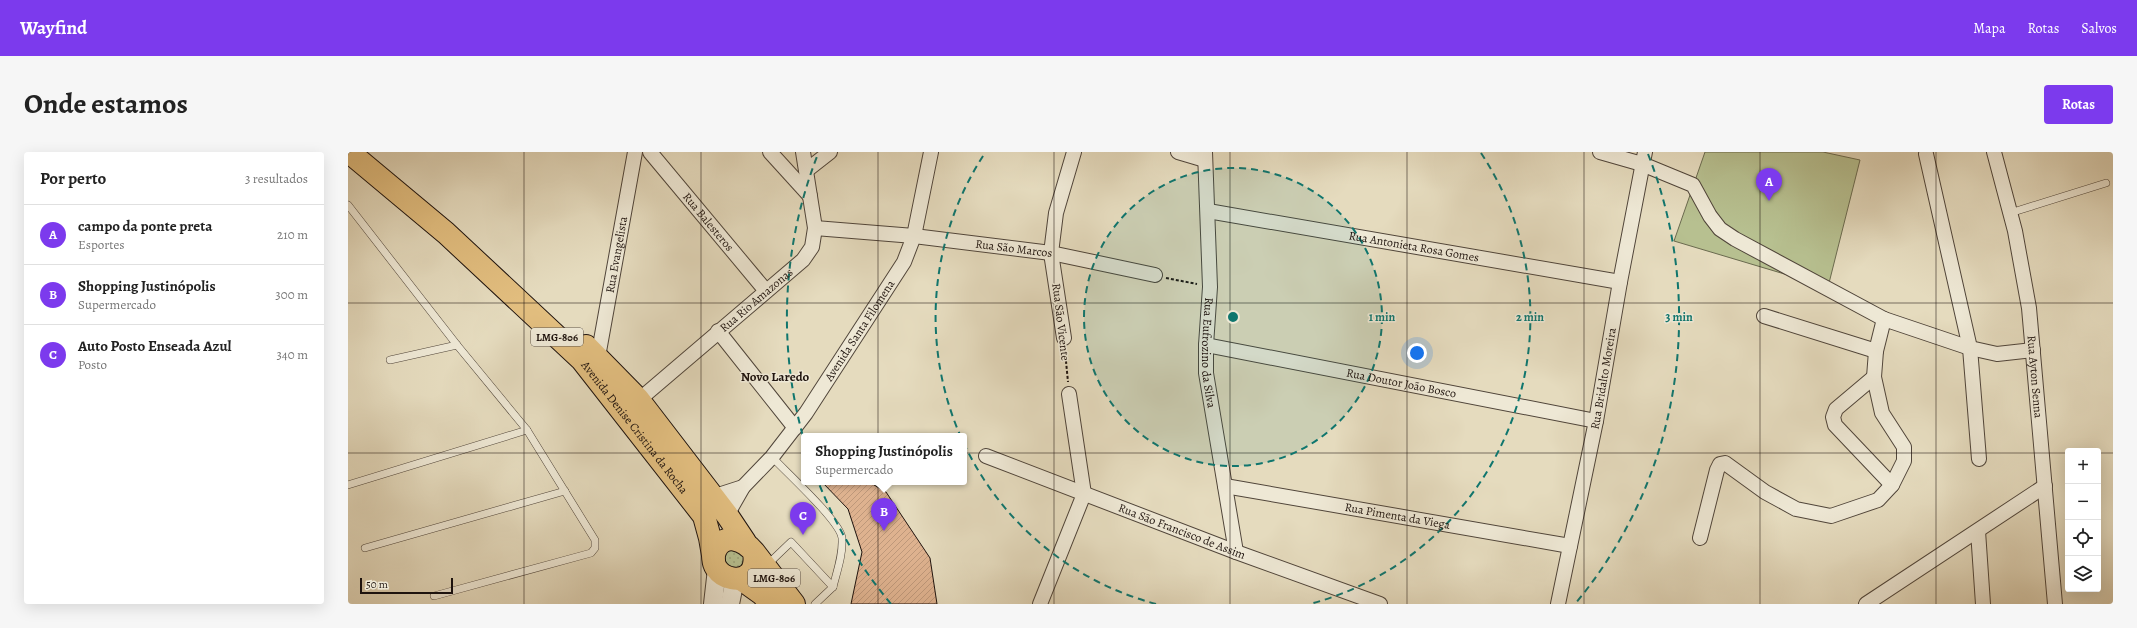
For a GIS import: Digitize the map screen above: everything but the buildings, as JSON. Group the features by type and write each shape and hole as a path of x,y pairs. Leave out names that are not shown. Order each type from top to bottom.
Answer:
{"highway":[{"name":"Avenida Denise Cristina da Rocha","path":"356,153 453,223 598,357 704,516 710,538 727,572"},
{"name":"Avenida Denise Cristina da Rocha","path":"356,153 446,233 632,406 727,514 755,554 794,604"},
{"path":"727,572 716,548 726,540 739,540 755,554"},
{"name":"LMG-806","path":"727,572 751,571 754,565 755,554"},
{"name":"LMG-806","path":"727,572 762,594 771,604"}],"street":[{"name":"Rua Evangelista","path":"598,357 636,152"},
{"name":"Rua Balesteros","path":"650,152 766,291"},
{"path":"770,152 810,196"},
{"name":"Rua Rio Amazonas","path":"632,406 803,260 812,247 815,228 803,152"},
{"path":"806,170 830,152"},
{"name":"Avenida Santa Filomena","path":"727,514 743,487 772,457 795,428 904,262 914,236 930,152"},
{"name":"Rua São Vicente","path":"1064,338 1052,253 1056,213 1074,152"},
{"path":"1178,152 1205,156"},
{"path":"1600,152 1644,158 1693,185 1720,229 1735,239 1884,319 1970,348 1997,354 2033,350"},
{"name":"Rua Ayton Senna","path":"1994,152 2010,213 2029,308 2055,604"},
{"path":"1926,154 1970,348 1979,459"},
{"name":"Rua Eufrozino da Silva","path":"1205,156 1210,287 1206,345 1206,373 1236,552"},
{"name":"Rua Bridalto Moreira","path":"1558,604 1596,421 1620,282 1644,158"},
{"name":"Rua Antonieta Rosa Gomes","path":"1208,211 1620,282"},
{"name":"Rua São Marcos","path":"815,228 914,236 1052,253 1155,275"},
{"path":"1764,316 1876,351"},
{"path":"1700,538 1717,470 1720,464 1725,463 1765,492 1796,509 1831,516 1878,500 1892,485 1904,461 1904,447 1882,413 1874,377 1876,351 1884,319"},
{"path":"718,331 795,428"},
{"name":"Rua Doutor João Bosco","path":"1206,345 1596,421"},
{"path":"1874,377 1836,410 1833,417 1835,425 1892,485"},
{"path":"1040,604 1084,494 1069,394"},
{"name":"Rua São Francisco de Assim","path":"986,456 1236,552 1380,604"},
{"name":"Rua Pimenta da Viega","path":"1225,486 1570,546"},
{"path":"1866,604 2045,486"},
{"name":"Avenida Santa Filomena","path":"712,497 743,487"},
{"path":"1978,531 1983,604"},
{"path":"713,604 727,572"},
{"path":"727,572 730,604"}],"lane":[{"path":"2010,213 2106,183"},
{"path":"348,205 457,345 527,430 595,540 595,548 591,553 434,596"},
{"path":"390,360 457,345"},
{"path":"348,485 527,430"},
{"path":"772,457 834,522 842,537 842,552 833,587 815,604"},
{"path":"365,548 565,491"},
{"path":"755,554 791,542 833,587"}],"path":[{"path":"1155,275 1210,287"},
{"name":"Rua São Vicente","path":"1064,338 1069,394"}],"green space":[{"path":"1705,152 1823,152 1860,160 1828,287 1674,241"},
{"path":"740,547 746,563 733,573 720,554 723,550"}],"place":[{"name":"campo da ponte preta","path":"1769,201"},
{"name":"Shopping Justinópolis","path":"884,531"},
{"name":"Auto Posto Enseada Azul","path":"803,535"}],"district":[{"name":"Novo Laredo","path":"775,376"}]}
